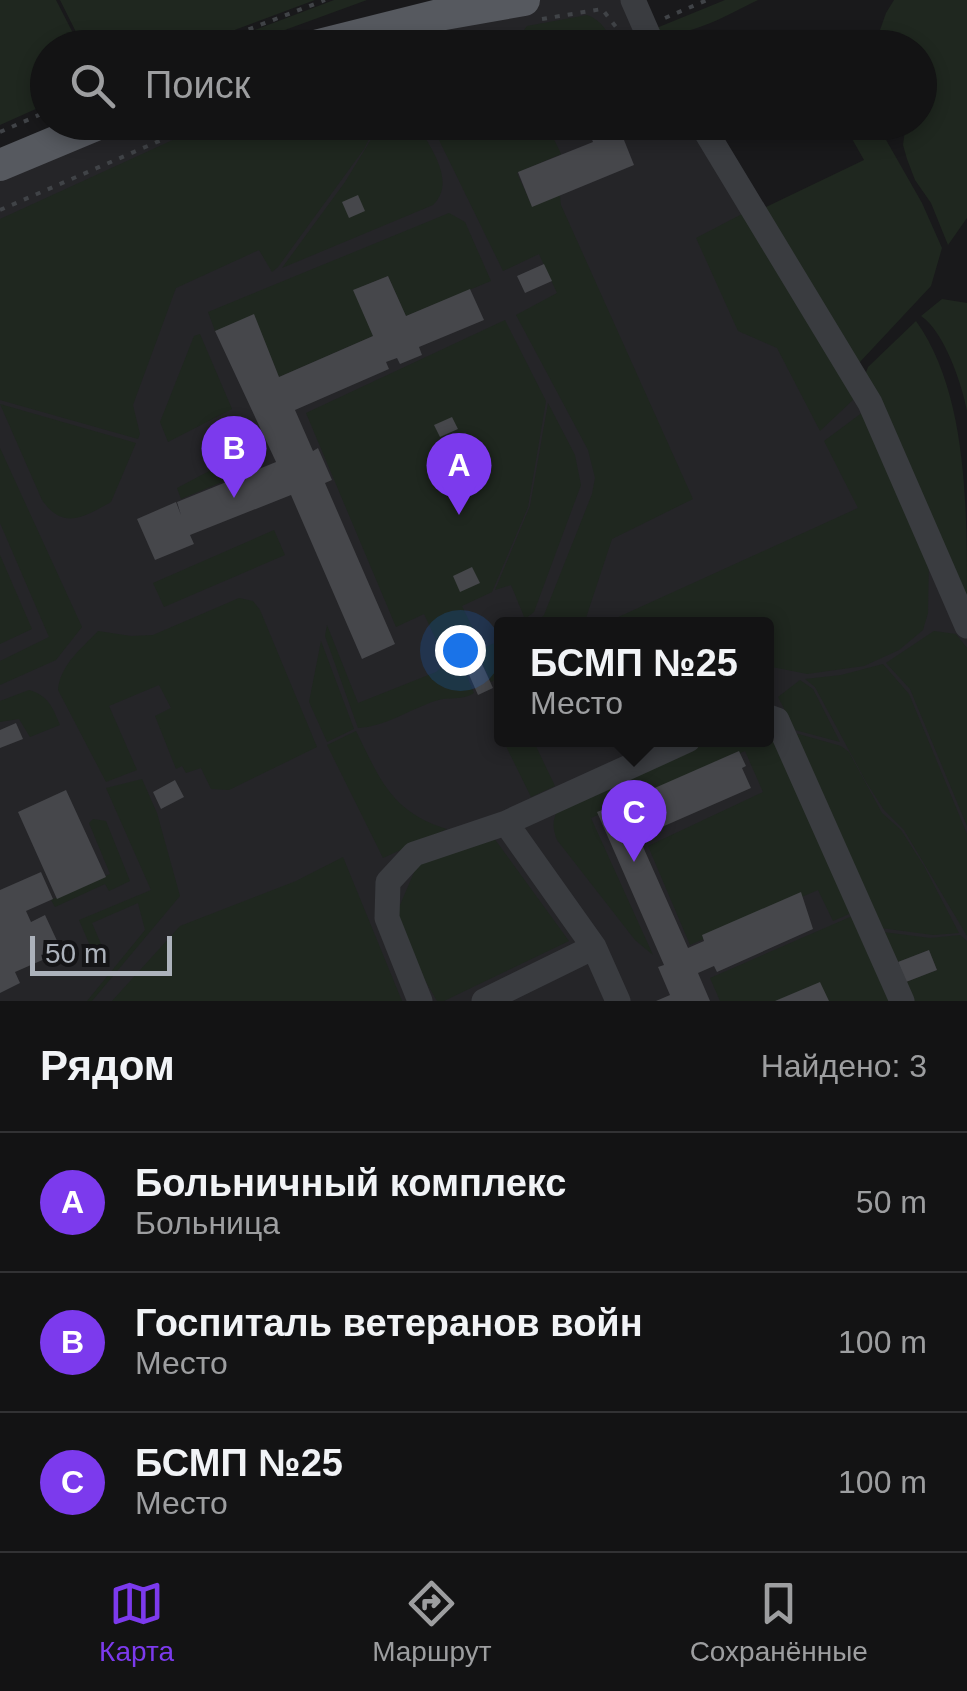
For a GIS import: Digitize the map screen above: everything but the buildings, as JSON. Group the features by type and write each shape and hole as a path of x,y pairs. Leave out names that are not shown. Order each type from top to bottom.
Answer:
{"main road":[{"path":"380,30 524,0"},
{"path":"0,165 60,140"}],"lane":[{"path":"633,0 646,30"},
{"path":"711,140 870,404 967,626"},
{"path":"774,719 902,1001"},
{"path":"420,1001 387,918 388,882 414,854 506,822 672,747"},
{"path":"506,822 594,947 618,1001"},
{"path":"484,1001 594,947"}],"path":[{"path":"247,30 326,0"},
{"path":"660,30 706,0"},
{"path":"0,132 30,119"},
{"path":"0,210 162,140"}],"shaded area":[{"path":"0,0 56,0 71,30 30,30 30,112 0,125"},
{"path":"60,0 315,0 235,30 75,30"},
{"path":"334,0 367,0 285,30 255,30"},
{"path":"524,0 636,0 653,30 388,30"},
{"path":"725,0 758,0 692,30 654,29"},
{"path":"894,0 967,0 967,218 948,245 931,203 915,180 903,145 904,140 937,140 937,30 880,30"},
{"path":"587,15 605,30 524,30 527,26"},
{"path":"61,140 717,140 870,403 967,626 967,1001 0,1001 0,165"},
{"path":"173,140 368,140 272,272 259,250 176,288 133,405 138,439 0,400 0,219"},
{"path":"371,140 426,140 442,175 440,196 433,205 282,268"},
{"path":"439,140 554,140 561,154 517,173 532,206 560,195 561,205 693,499 612,539 586,617 542,617 595,478 588,450 516,315 557,293 539,254 503,271"},
{"path":"853,140 886,140 942,248 931,286 859,363 764,208 864,160"},
{"path":"449,213 465,222 491,281 406,316 388,276 354,290 373,336 279,377 254,315 215,331 208,312"},
{"path":"742,214 855,398 820,431 777,348 738,331 696,238"},
{"path":"942,299 967,303 967,411 944,346 921,316"},
{"path":"505,320 546,401 528,507 492,592 462,606 475,633 439,646 424,614 396,627 306,413"},
{"path":"916,321 933,350 955,415 964,488 967,596 865,375 868,367"},
{"path":"200,334 232,409 168,442 160,422 194,336"},
{"path":"548,403 575,455 581,485 534,612 524,617 511,585 495,590 530,506"},
{"path":"0,404 136,443 111,502 74,518 65,518 50,509 42,500"},
{"path":"863,412 929,556 928,613 923,630 899,650 864,666 807,674 774,667 774,617 618,617 858,508 824,441"},
{"path":"0,448 82,627 56,660 0,685 0,661 49,637 0,523"},
{"path":"251,449 261,466 181,499 177,488"},
{"path":"274,530 285,555 164,607 153,583"},
{"path":"0,555 32,629 0,644"},
{"path":"239,598 253,601 260,610 317,747 229,790 211,789 201,768 186,773 182,766 176,769 155,716 171,708 159,685 109,706 137,770 106,782 58,690 67,665 98,631 153,635"},
{"path":"327,625 358,703 494,643 494,680 491,682 482,662 464,669 474,693 435,701 358,728 325,636"},
{"path":"934,631 956,634 967,648 967,826 910,689 886,663"},
{"path":"321,641 354,729 327,742 309,702"},
{"path":"883,664 909,694 967,834 967,936 904,830 884,810 866,782 815,687 805,679"},
{"path":"800,680 813,689 840,742 795,730 778,697"},
{"path":"29,690 45,699 60,725 30,737 19,719 0,722 0,701"},
{"path":"356,731 389,792 413,813 447,829 383,858 327,745"},
{"path":"774,733 856,911 833,921 818,890 690,945 648,846 763,792 745,751 591,818 653,955 635,940 557,840 554,823 560,807 684,747 774,747"},
{"path":"795,733 841,746 849,752 882,813 901,830 924,866 959,933 933,935 881,928"},
{"path":"506,747 536,747 555,786 531,797"},
{"path":"142,779 157,813 180,896 92,1001 87,1001 145,930 138,903 92,923 104,951 97,962 79,920 151,890 106,788"},
{"path":"93,819 106,821 130,881 109,891 105,884 55,907 51,900 110,874 89,823"},
{"path":"491,834 569,941 437,1001 413,960 397,912 418,863"},
{"path":"343,857 402,1001 112,1001 180,926 296,881"},
{"path":"857,914 895,1001 720,1001 710,978"},
{"path":"883,932 930,938 960,935 967,941 967,1001 914,1001 906,982 937,970 929,950 898,962"}],"place":[{"name":"Госпиталь ветеранов войн","path":"234,498"},
{"name":"Больничный комплекс","path":"459,515"},
{"name":"БСМП №25","path":"634,862"}]}
